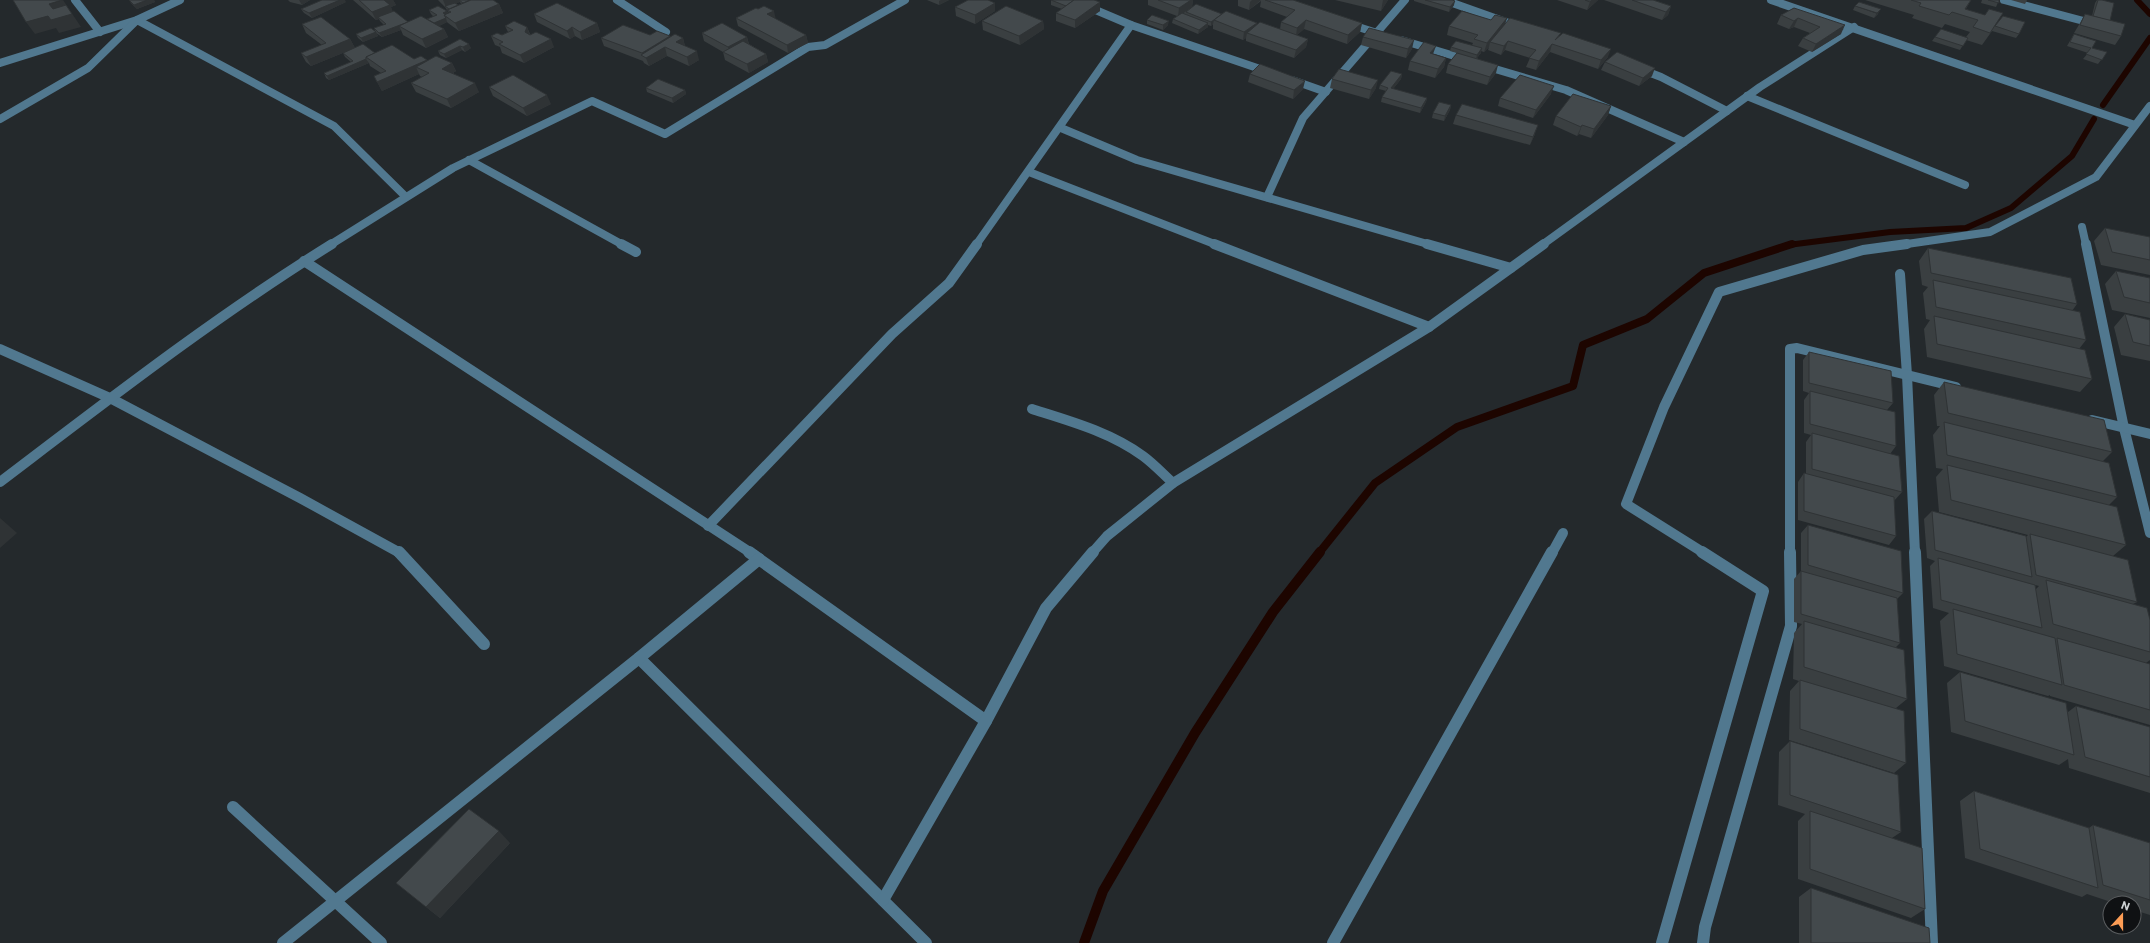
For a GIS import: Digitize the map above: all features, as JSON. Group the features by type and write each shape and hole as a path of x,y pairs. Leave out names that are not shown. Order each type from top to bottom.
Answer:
{"street":[{"path":"75,0 100,32"},
{"path":"0,63 137,20 180,0"},
{"path":"617,0 666,32"},
{"path":"0,482 110,398 304,261 453,168 592,101 665,134 808,48 825,45 905,0"},
{"path":"1072,0 1131,25 1273,74"},
{"path":"1267,197 1303,118 1326,92 1384,36 1406,0"},
{"path":"1444,0 1524,28"},
{"path":"1771,0 1854,26 2135,125"},
{"path":"2004,0 2100,25"},
{"path":"0,120 88,68 137,20"},
{"path":"137,20 334,126 406,197"},
{"path":"1341,20 1384,36 1566,90 1684,142"},
{"path":"708,526 892,334 949,283 1061,128 1131,25"},
{"path":"883,900 986,721 1046,608 1107,536 1173,483 1429,327 1747,96 1854,26"},
{"path":"1634,67 1661,77 1726,111"},
{"path":"1281,76 1326,92"},
{"path":"1747,96 1965,185"},
{"path":"1662,943 1763,591 1626,504 1664,407 1719,292 1863,250 1990,232 2096,177 2150,106"},
{"path":"1061,128 1137,160 1511,268"},
{"path":"469,160 636,252"},
{"path":"1029,172 1429,327"},
{"path":"2082,227 2124,428 2150,533"},
{"path":"304,261 759,560 986,721"},
{"path":"1900,274 1907,376 1932,943"},
{"path":"1702,943 1705,927 1791,626 1790,349 1797,348 1969,390"},
{"path":"0,349 110,398 300,498 400,553 484,644"},
{"path":"1032,409 1076,422 1110,436 1143,456 1173,483"},
{"path":"2086,419 2150,434"},
{"path":"1333,943 1563,533"},
{"path":"283,943 640,658 759,560"},
{"path":"640,658 926,943"},
{"path":"234,807 334,902 381,943"}],"building":[{"path":"13,0 62,0 49,4 53,9 66,5 72,14 51,20 48,16 26,22"},
{"path":"129,0 147,0 134,5"},
{"path":"322,0 340,0 309,13 301,9"},
{"path":"359,0 384,0 390,5 372,12"},
{"path":"459,0 470,0 463,3"},
{"path":"471,0 493,0 499,4 455,23 444,15 451,12 447,10"},
{"path":"968,0 988,0 995,3 975,15 955,7"},
{"path":"1051,0 1074,0 1066,6"},
{"path":"1074,0 1094,0 1100,2 1075,20 1056,13"},
{"path":"1158,0 1191,0 1179,8"},
{"path":"1265,0 1293,0 1362,23 1348,35 1306,20 1297,28 1281,22 1295,10"},
{"path":"1425,0 1452,0 1455,1 1450,7"},
{"path":"1632,0 1653,0 1671,6 1666,12"},
{"path":"1911,0 1971,0 1965,9 1985,15 1989,9 2003,13 1990,33 1973,27 1978,20 1952,12 1949,15 1919,6 1921,3"},
{"path":"1988,0 1999,0 1999,3"},
{"path":"2098,0 2114,3 2110,21 2093,16"},
{"path":"1859,2 1881,9 1877,13 1855,6"},
{"path":"455,3 458,5 449,9 445,6"},
{"path":"557,3 597,23 580,32 572,27 567,31 534,14"},
{"path":"1196,4 1222,14 1211,22 1186,12"},
{"path":"438,6 447,11 443,13 446,14 444,15 446,18 434,23 427,19 437,15 429,10"},
{"path":"764,6 774,11 767,14 806,35 787,45 736,18 756,8 758,9"},
{"path":"1006,6 1043,21 1019,36 982,21"},
{"path":"1794,8 1845,25 1816,44 1803,38 1820,27 1798,18 1794,21 1781,15"},
{"path":"394,11 408,22 379,33 374,28 386,24 378,17"},
{"path":"1226,11 1257,23 1244,32 1214,20"},
{"path":"1462,11 1491,20 1495,15 1507,18 1487,43 1474,39 1478,35 1449,26"},
{"path":"1182,13 1208,23 1199,30 1173,19"},
{"path":"2085,14 2125,24 2121,36 2080,25"},
{"path":"1152,15 1169,21 1163,25 1147,20"},
{"path":"421,16 444,29 422,39 399,26"},
{"path":"2003,16 2025,22 2019,34 1995,26"},
{"path":"321,17 350,39 306,57 301,53 326,43 302,24"},
{"path":"1510,18 1561,33 1555,40 1563,33 1611,49 1601,60 1552,44 1539,61 1529,58 1536,50 1508,41 1504,46 1490,42"},
{"path":"514,21 527,27 525,32 530,35 536,32 551,39 520,55 499,44 503,42 491,36 497,33 502,35 513,30 505,26"},
{"path":"1260,22 1308,39 1296,50 1247,33"},
{"path":"722,23 747,37 728,47 702,33"},
{"path":"623,25 650,35 657,31 670,36 642,53 601,38"},
{"path":"371,28 376,32 361,38 356,34"},
{"path":"1369,28 1414,40 1408,49 1363,37"},
{"path":"1941,29 1968,38 1963,46 1935,37"},
{"path":"675,34 683,38 676,42 697,51 687,57 665,47 646,58 641,55"},
{"path":"2074,34 2096,41 2092,48 2107,52 2102,60 2086,54 2091,48 2070,42"},
{"path":"460,39 469,44 463,47 460,46 444,54 438,51"},
{"path":"743,41 766,54 747,64 723,52"},
{"path":"1456,41 1482,48 1477,55 1451,47"},
{"path":"1424,42 1436,46 1430,53 1446,58 1438,69 1410,61"},
{"path":"363,44 375,53 366,57 366,59 327,76 324,73 353,61 343,53"},
{"path":"392,45 414,59 421,56 427,60 377,82 374,76 386,71 366,57"},
{"path":"1617,52 1655,68 1643,78 1605,62"},
{"path":"1457,53 1498,65 1490,77 1448,64"},
{"path":"436,56 452,63 442,69 475,83 447,99 411,83 429,73 416,67"},
{"path":"1260,64 1305,81 1294,90 1250,74"},
{"path":"1339,69 1378,80 1371,90 1332,79"},
{"path":"1391,71 1402,74 1391,88 1427,98 1421,108 1382,97 1388,88 1380,85"},
{"path":"513,75 547,95 523,108 489,87"},
{"path":"1520,75 1554,86 1536,110 1500,98"},
{"path":"658,79 685,90 672,98 646,88"},
{"path":"1573,94 1611,106 1594,129 1582,125 1581,127 1556,116"},
{"path":"1439,102 1451,105 1445,116 1433,113"},
{"path":"1462,104 1538,125 1533,137 1456,115"},
{"path":"2105,228 2150,237 2150,260 2112,252"},
{"path":"1928,248 2071,278 2077,304 1931,273"},
{"path":"2116,271 2150,278 2150,303 2124,297"},
{"path":"1933,280 2080,312 2086,340 1936,307"},
{"path":"2125,314 2150,320 2150,346 2133,342"},
{"path":"1934,316 2085,350 2092,379 1937,344"},
{"path":"1809,352 1891,371 1893,403 1809,383"},
{"path":"1944,382 2104,420 2112,452 1948,413"},
{"path":"1810,391 1895,412 1896,446 1810,424"},
{"path":"1944,422 2109,463 2117,497 1947,455"},
{"path":"1812,433 1899,456 1902,492 1812,469"},
{"path":"1947,465 2117,507 2126,545 1951,500"},
{"path":"1804,473 1894,497 1896,536 1804,511"},
{"path":"1932,511 2026,536 2032,577 1935,550"},
{"path":"1808,525 1901,551 1903,593 1808,565"},
{"path":"2030,534 2128,560 2137,602 2036,575"},
{"path":"1938,558 2035,585 2042,628 1941,600"},
{"path":"1801,571 1897,598 1900,643 1801,614"},
{"path":"2046,580 2147,608 2150,620 2150,652 2053,624"},
{"path":"1953,609 2055,638 2062,685 1957,654"},
{"path":"1804,621 1904,650 1907,699 1804,667"},
{"path":"2057,638 2150,664 2150,710 2064,685"},
{"path":"1960,672 2066,703 2074,755 1965,721"},
{"path":"1800,680 1904,711 1906,763 1800,729"},
{"path":"2076,706 2150,727 2150,777 2085,757"},
{"path":"1790,741 1898,775 1901,832 1790,795"},
{"path":"1974,791 2089,828 2098,888 1980,849"},
{"path":"469,809 499,831 426,907 396,883"},
{"path":"1810,811 1922,848 1925,909 1810,869"},
{"path":"2093,825 2150,843 2150,900 2142,897 2142,895 2134,895 2103,885"},
{"path":"1811,888 1929,928 1930,943 1811,943"}],"waterway":[{"path":"2137,0 2150,14"},
{"path":"2103,105 2150,38"},
{"path":"1790,245 1890,232 1966,228 2011,208 2072,156 2094,119"},
{"path":"1319,553 1375,483 1457,427 1573,386 1583,345 1647,319 1704,273 1790,245"},
{"path":"1084,943 1103,891 1195,733 1273,612 1320,552"}]}
